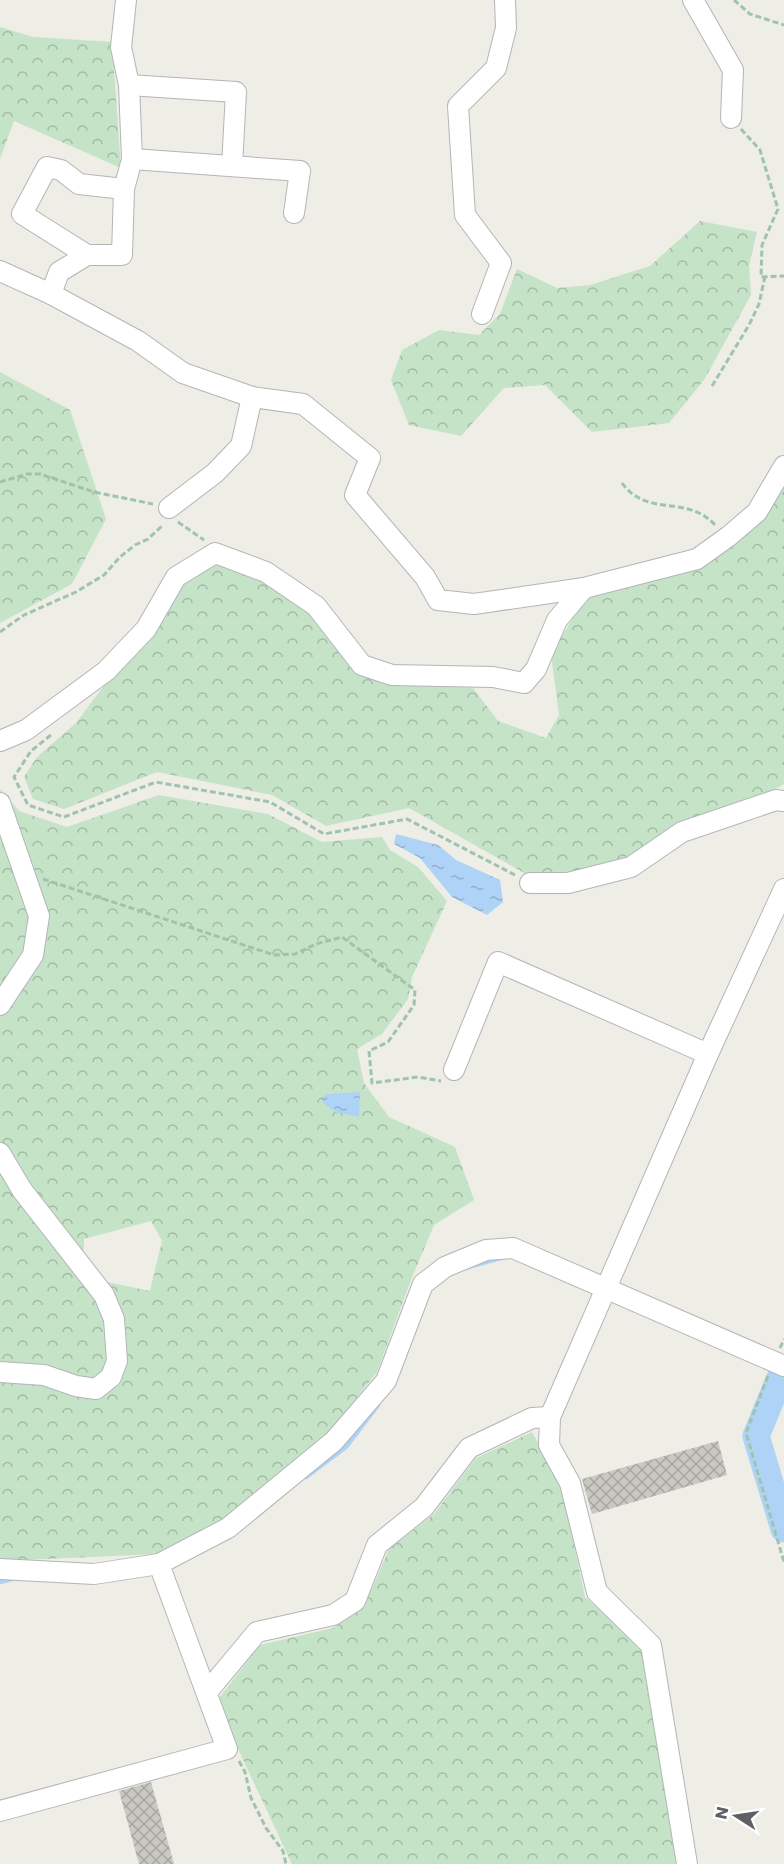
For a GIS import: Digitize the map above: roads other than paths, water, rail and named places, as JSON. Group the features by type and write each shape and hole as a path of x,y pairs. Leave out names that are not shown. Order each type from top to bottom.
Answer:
{"street":[{"path":"51,294 59,272 87,255 122,255 124,189 132,159 129,85 121,47 126,0"},
{"path":"482,314 501,263 465,215 458,106 496,68 506,28 505,0"},
{"path":"693,0 733,70 731,118"},
{"path":"129,85 236,92 232,166"},
{"path":"132,159 300,171 294,213"},
{"path":"87,255 22,214 47,167 61,170 79,184 124,189"},
{"path":"0,271 51,294 138,341 183,372 252,397 303,404 370,458 355,495 425,578 438,600 474,604 584,588 697,560 756,512 784,466"},
{"path":"166,517 241,446 252,397"},
{"path":"0,741 26,730 106,671 146,629 176,577 215,553 266,572 316,606 362,665 392,675 493,677 524,683 536,669 557,620 584,588"},
{"path":"530,883 568,883 631,867 682,832 776,800 784,801"},
{"path":"0,803 39,916 33,956 0,1005"},
{"path":"687,1864 651,1646 597,1592 570,1483 549,1445 550,1417 708,1054 784,889"},
{"path":"454,1070 498,962 708,1054"},
{"path":"0,1153 22,1190 104,1294 114,1319 117,1361 111,1377 96,1389 76,1386 45,1375 0,1372"},
{"path":"0,1569 94,1574 159,1563 228,1528 334,1441 386,1381 423,1284 444,1267 486,1250 513,1248 779,1364"},
{"path":"207,1692 257,1632 333,1616 355,1601 376,1545 424,1507 470,1448 532,1418 550,1417"},
{"path":"0,1811 227,1749 159,1563"}],"water":[{"path":"396,834 438,845 456,860 500,880 503,902 487,915 452,897 420,858 394,844"},
{"path":"360,1092 359,1117 335,1112 321,1101 326,1094"}],"waterway":[{"path":"468,1267 504,1257"},
{"path":"779,1380 756,1436 784,1529"},
{"path":"306,1477 346,1447 378,1405"},
{"path":"0,1582 15,1578"}]}
